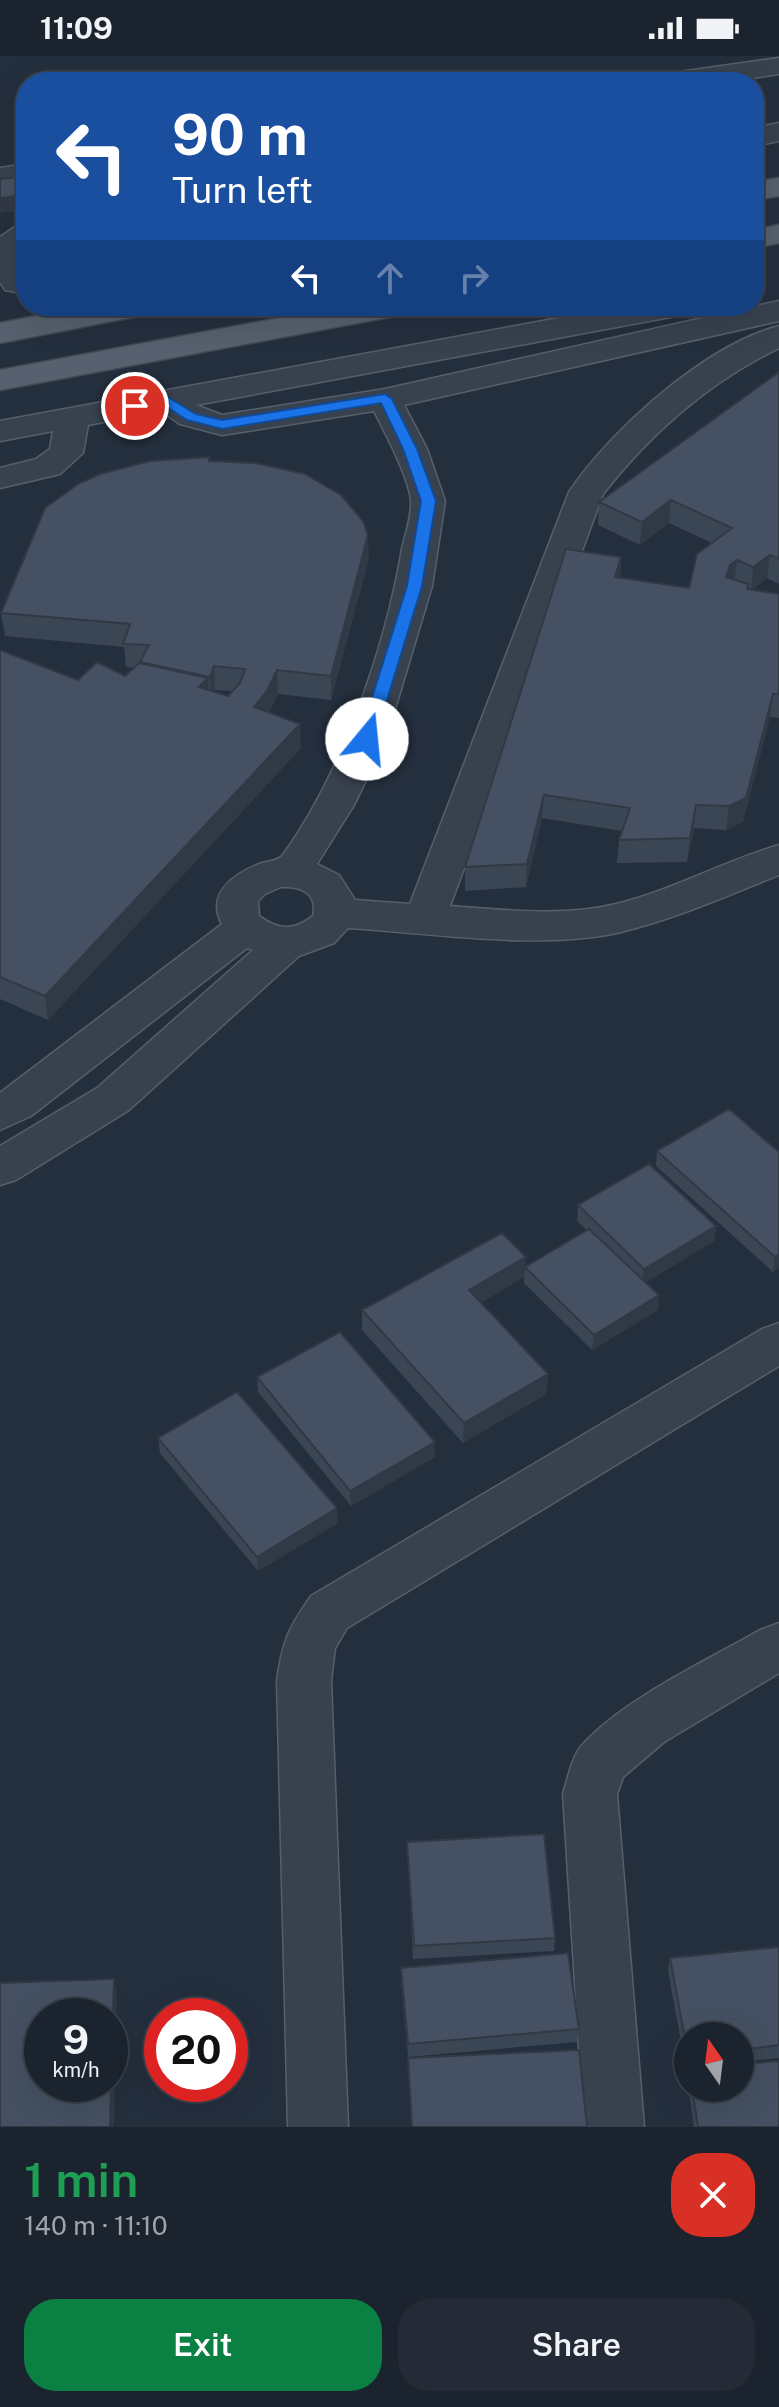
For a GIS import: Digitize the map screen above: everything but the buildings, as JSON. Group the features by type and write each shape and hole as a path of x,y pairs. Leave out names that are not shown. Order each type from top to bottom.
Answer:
{"main road":[{"path":"5,333 89,316"},
{"path":"0,380 342,316"}],"street":[{"path":"736,72 779,66"},
{"path":"16,239 6,255 16,283"},
{"path":"5,333 16,290"},
{"path":"0,431 623,316"},
{"path":"166,400 192,417 222,425 385,399 757,316"},
{"path":"425,919 586,492 615,454 670,402 779,336"},
{"path":"292,873 334,805 367,739 414,586 428,501 410,449 385,399"},
{"path":"0,478 48,467 66,453 73,417"},
{"path":"336,913 533,926 615,919 692,895 779,859"},
{"path":"0,1168 113,1099 288,942 319,933 336,913 337,902 322,881 292,873 259,877 247,885 234,907 236,918 255,936 288,942"},
{"path":"0,1114 244,928"},
{"path":"318,2127 304,1680 309,1642 329,1612 779,1342"},
{"path":"614,2127 590,1794 601,1762 645,1725 779,1646"}],"route":[{"path":"135,406 166,400 192,417 222,425 385,399 410,449 428,501 414,586 367,739"}]}
